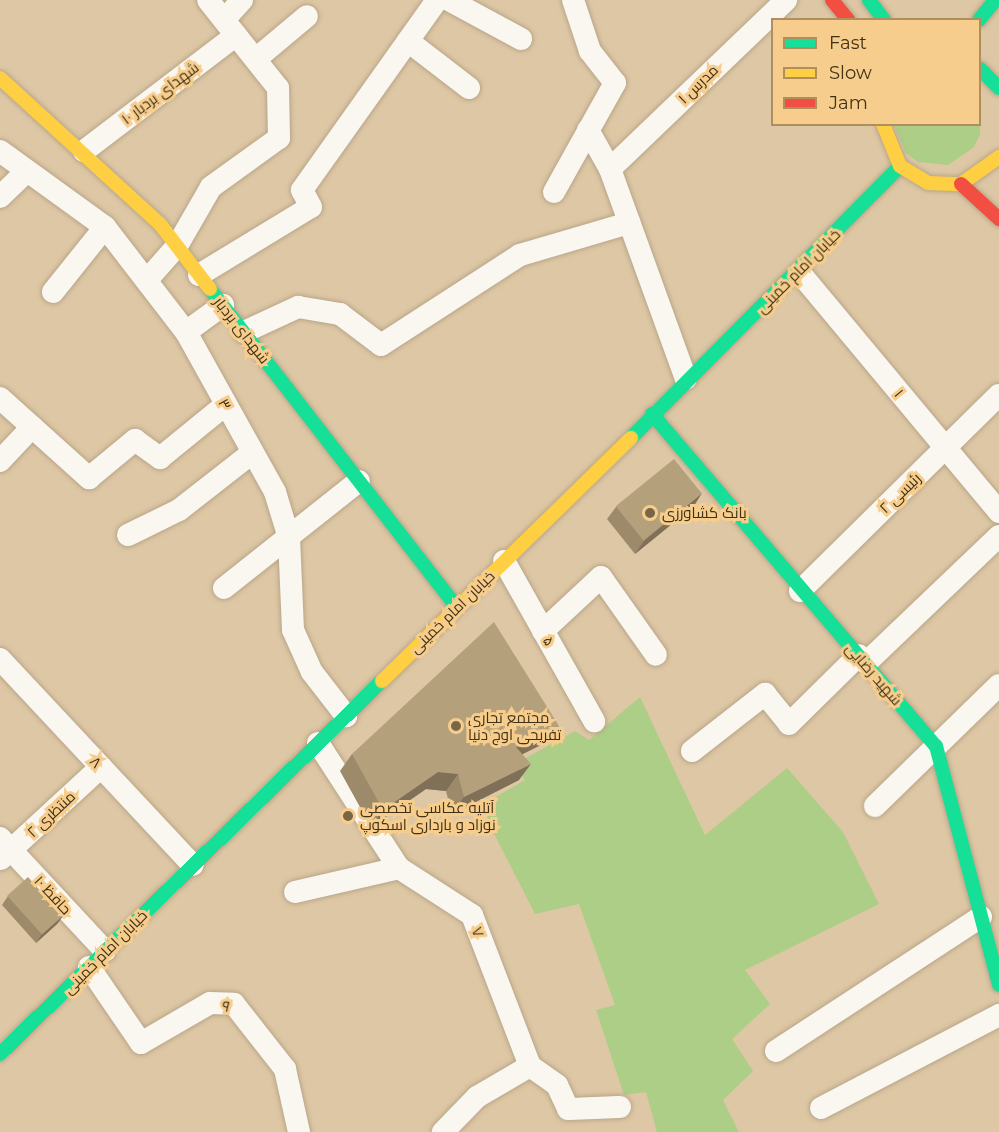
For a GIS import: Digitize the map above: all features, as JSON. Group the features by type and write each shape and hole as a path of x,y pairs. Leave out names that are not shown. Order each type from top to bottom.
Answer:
{"main road":[{"path":"832,0 846,18"},
{"path":"868,0 882,18"},
{"path":"981,18 995,0"},
{"path":"981,70 999,88"},
{"name":"شهدای بردبار","path":"0,78 84,151 177,246 457,607"},
{"path":"884,126 900,166 928,183 961,184 999,157"},
{"name":"خیابان امام خمینی","path":"0,1054 504,561 686,379 800,273 900,166"},
{"path":"961,184 999,219"},
{"name":"شهید رضایی","path":"652,414 800,591 936,746 989,928 999,985"}],"street":[{"path":"147,280 177,246 211,187 279,138 278,88 208,0"},
{"name":"شهدای بردبار ۱۰","path":"84,151 230,28 242,0"},
{"path":"199,275 311,207 302,190 437,0"},
{"path":"449,0 521,39"},
{"path":"554,192 615,83 590,51 573,0"},
{"name":"مدرس ۱","path":"610,169 786,0"},
{"path":"256,58 307,16"},
{"path":"408,41 469,88"},
{"path":"588,130 610,169 686,379"},
{"name":"۳","path":"0,152 105,227 186,332 275,492 290,538 292,630 312,672 346,716"},
{"path":"0,197 26,172"},
{"path":"244,332 298,308 340,314 381,345 520,255 629,223"},
{"path":"53,292 105,227"},
{"name":"۱","path":"800,273 999,512"},
{"path":"186,332 223,305"},
{"name":"رئیسی ۲","path":"800,591 999,395"},
{"path":"0,398 89,478 135,440 160,458 225,405"},
{"path":"0,461 32,427"},
{"path":"128,535 179,510 252,453"},
{"path":"224,588 290,538 359,481"},
{"path":"692,751 765,694 789,724 999,536"},
{"name":"۵","path":"504,561 594,721"},
{"path":"543,631 601,577 656,655"},
{"name":"۸","path":"0,659 193,865"},
{"path":"875,806 999,685"},
{"name":"۷","path":"318,743 399,868 472,915 530,1066"},
{"name":"منتظری ۲","path":"4,850 101,767"},
{"name":"حافظ ۱۰","path":"4,850 105,951"},
{"path":"294,892 399,868"},
{"path":"776,1051 989,928"},
{"name":"۹","path":"89,967 141,1043 210,1003 234,1004 285,1069 299,1132"},
{"path":"821,1108 999,1016"},
{"path":"443,1132 477,1097 530,1066 557,1085 568,1109 620,1107"}],"green space":[{"path":"894,126 980,126 980,135 973,148 948,165 918,162 906,153"},
{"path":"640,697 705,835 787,768 843,832 879,904 745,970 770,1004 732,1039 753,1071 723,1100 739,1132 657,1132 646,1092 624,1095 596,1010 615,1005 579,904 535,914 480,806 525,780 513,765 575,731 589,740"}],"building":[{"name":"بانک کشاورزی","path":"674,459 702,493 643,540 616,506"},
{"path":"494,622 559,726 516,747 531,764 464,797 458,774 438,772 383,810 352,754"},
{"path":"28,877 63,916 42,934 7,896"}],"traffic: fast":[{"path":"869,0 882,18"},
{"path":"981,18 995,0"},
{"path":"981,70 999,88"},
{"path":"631,438 900,166"},
{"path":"210,289 457,607"},
{"path":"652,414 936,746 999,985"},
{"path":"0,1054 382,681"}],"traffic: slow":[{"path":"0,78 160,224 210,289"},
{"path":"884,126 900,166 928,183 961,184 999,157"},
{"path":"382,681 631,438"}],"traffic: jam":[{"path":"832,0 846,18"},
{"path":"961,184 999,219"}],"place":[{"name":"بانک کشاورزی","path":"650,513"},
{"name":"مجتمع تجاری تفریحی اوج دنیا","path":"456,726"},
{"name":"آتلیه عکاسی تخصصی نوزاد و بارداری اسکوپ","path":"348,816"}]}
